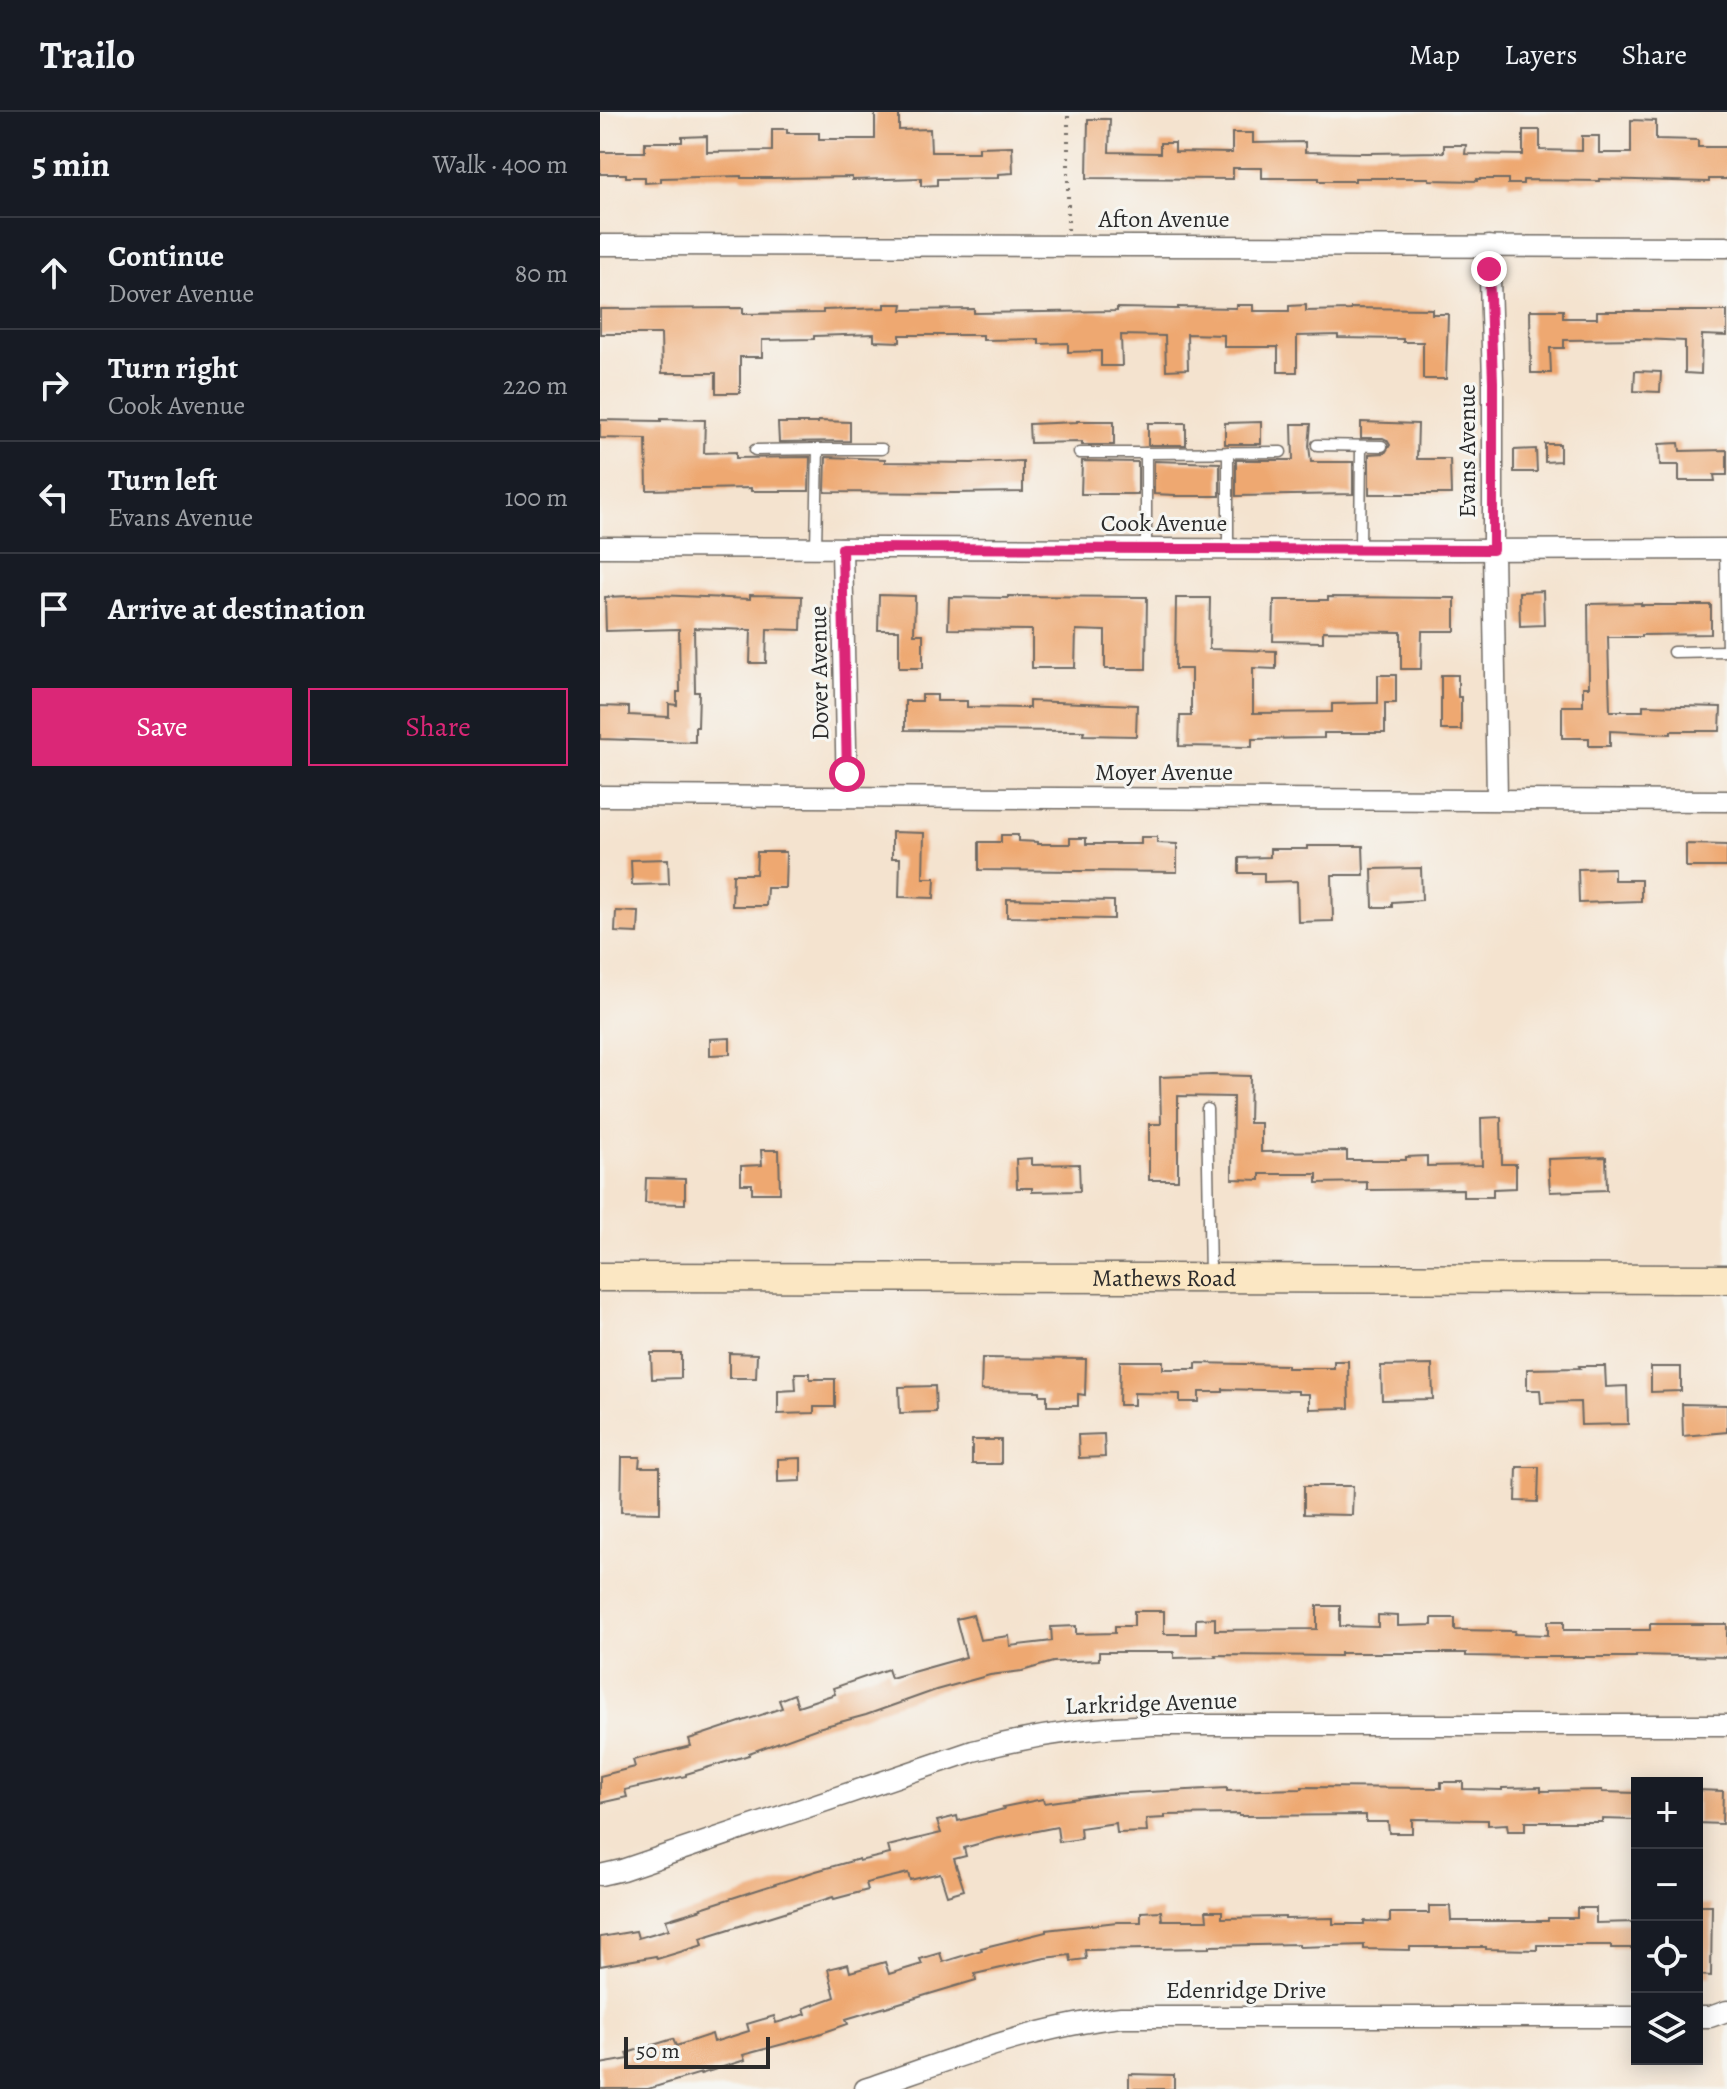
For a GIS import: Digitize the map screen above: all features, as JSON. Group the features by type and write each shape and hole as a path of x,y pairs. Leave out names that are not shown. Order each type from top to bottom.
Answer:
{"street":[{"name":"Afton Avenue","path":"600,245 1727,247"},
{"name":"Evans Avenue","path":"1489,246 1497,799"},
{"name":"Cook Avenue","path":"600,547 1726,549"},
{"name":"Dover Avenue","path":"842,548 847,797"},
{"name":"Moyer Avenue","path":"600,796 1727,801"},
{"name":"Mathews Road","path":"600,1277 1727,1279"},
{"name":"Larkridge Avenue","path":"600,1875 973,1751 1066,1731 1153,1725 1727,1725"},
{"path":"1703,2017 1727,2011"},
{"name":"Edenridge Drive","path":"865,2089 1013,2038 1050,2028 1121,2017 1631,2017"}],"lane":[{"path":"1317,445 1382,446"},
{"path":"1360,550 1361,446"},
{"path":"816,548 818,449"},
{"path":"755,450 882,449"},
{"path":"1228,452 1228,549"},
{"path":"1079,453 1281,452"},
{"path":"1146,453 1146,549"},
{"path":"1673,652 1727,650 1726,549"},
{"path":"1207,1109 1210,1278"}],"path":[{"path":"1068,112 1068,233"}],"building":[{"path":"875,112 899,112 899,130 930,129 931,152 979,152 979,147 1012,146 1013,173 998,174 998,178 937,179 937,185 921,186 921,178 852,180 852,177 741,176 661,178 661,182 645,183 645,177 600,174 600,152 645,152 645,142 682,142 682,137 707,136 707,152 772,151 772,129 787,129 787,133 819,133 819,139 875,139"},
{"path":"1088,119 1110,119 1109,152 1160,153 1160,143 1175,143 1175,152 1232,153 1232,133 1253,133 1253,143 1305,142 1305,152 1444,152 1444,145 1466,145 1465,154 1523,155 1523,130 1540,130 1540,150 1582,151 1582,136 1599,136 1599,153 1631,153 1631,120 1656,121 1656,139 1698,140 1698,147 1727,147 1727,179 1709,179 1709,182 1523,180 1523,184 1508,184 1508,179 1355,178 1355,181 1319,181 1319,178 1262,178 1262,168 1233,168 1233,179 1087,178"},
{"path":"885,304 903,304 902,310 974,309 974,313 1236,308 1236,305 1253,305 1253,311 1289,311 1289,306 1306,305 1306,311 1432,309 1432,314 1448,314 1446,379 1423,379 1423,342 1403,342 1403,339 1297,336 1297,372 1278,372 1278,347 1224,347 1224,335 1187,334 1188,369 1166,370 1165,336 1121,335 1122,366 1101,366 1101,351 1068,352 1068,343 1039,344 1039,339 983,340 983,335 900,335 900,342 874,341 874,334 762,340 762,357 740,357 740,393 716,393 716,373 662,373 661,334 600,334 600,309 743,308 743,314 823,313 823,310 885,308"},
{"path":"1530,310 1563,310 1563,318 1597,318 1597,311 1727,311 1727,336 1702,335 1701,374 1685,373 1685,341 1644,339 1564,340 1564,348 1550,348 1551,373 1531,373"},
{"path":"1635,371 1661,372 1660,392 1634,391"},
{"path":"600,420 705,420 704,453 736,452 736,458 810,457 809,491 751,491 751,488 647,490 646,439 600,438"},
{"path":"1114,421 1114,445 1030,443 1029,424"},
{"path":"850,422 850,441 779,442 778,423"},
{"path":"1261,422 1261,444 1225,444 1225,423"},
{"path":"1361,422 1418,424 1417,459 1450,459 1451,494 1369,494 1369,454 1385,453 1390,445 1383,438 1361,438"},
{"path":"1148,423 1186,423 1186,445 1148,445"},
{"path":"1292,424 1311,424 1311,462 1353,462 1353,494 1236,496 1236,460 1293,460"},
{"path":"1679,443 1680,451 1727,450 1727,475 1714,475 1715,481 1679,481 1679,465 1660,465 1659,444"},
{"path":"1545,444 1560,444 1560,461 1545,462"},
{"path":"1536,449 1537,472 1514,472 1514,450"},
{"path":"826,457 885,459 885,462 1023,461 1023,492 825,492"},
{"path":"1082,461 1138,462 1138,494 1081,494"},
{"path":"1154,461 1220,463 1220,496 1154,494"},
{"path":"1543,591 1544,625 1520,626 1519,592"},
{"path":"657,595 750,599 750,595 802,596 801,630 767,629 766,663 750,663 751,630 694,628 695,692 699,692 695,742 600,739 600,706 629,707 629,715 669,717 669,704 677,705 677,692 680,692 679,629 606,631 605,597"},
{"path":"879,595 915,596 914,634 923,634 923,668 899,668 899,630 878,630"},
{"path":"949,597 1147,597 1146,669 1105,669 1105,631 1076,630 1075,668 1032,668 1032,630 948,629"},
{"path":"1328,597 1455,598 1455,631 1422,631 1421,669 1401,669 1401,632 1323,631 1323,642 1273,641 1274,600 1328,600"},
{"path":"1176,598 1210,598 1209,649 1276,651 1276,669 1253,668 1253,713 1332,712 1332,704 1378,703 1378,675 1396,675 1396,703 1385,703 1385,733 1324,733 1324,738 1252,739 1252,747 1179,746 1180,716 1191,716 1191,669 1175,669"},
{"path":"1588,604 1711,605 1711,634 1608,637 1610,711 1643,711 1643,705 1721,707 1720,731 1671,731 1671,734 1610,731 1610,746 1589,746 1589,738 1562,738 1562,706 1583,706 1583,687 1589,687"},
{"path":"1441,675 1458,675 1461,730 1441,730"},
{"path":"922,695 937,695 937,701 967,701 967,707 1029,708 1029,701 1137,705 1136,736 1083,735 1084,731 905,730 905,701 922,701"},
{"path":"892,832 924,833 923,878 935,878 934,898 899,897 900,858 892,858"},
{"path":"1001,835 1018,835 1018,841 1038,844 1070,844 1070,838 1086,838 1086,844 1141,844 1141,837 1157,837 1157,843 1177,844 1177,872 979,870 979,842 1001,842"},
{"path":"1686,844 1727,845 1727,867 1686,867"},
{"path":"1307,846 1363,846 1364,875 1332,875 1333,921 1298,922 1297,881 1264,882 1264,873 1239,873 1239,858 1270,857 1270,849 1307,849"},
{"path":"757,852 786,852 785,888 767,888 766,906 732,906 733,874 756,874"},
{"path":"668,859 669,884 632,885 631,860"},
{"path":"1421,868 1422,900 1392,902 1392,907 1373,907 1372,869"},
{"path":"1614,868 1614,880 1641,880 1641,901 1579,903 1578,869"},
{"path":"1007,899 1114,901 1114,919 1007,917"},
{"path":"616,911 639,912 638,933 615,932"},
{"path":"730,1038 730,1054 710,1055 710,1039"},
{"path":"1250,1076 1249,1123 1261,1123 1261,1152 1347,1151 1347,1160 1406,1160 1406,1157 1427,1156 1427,1166 1482,1165 1481,1118 1501,1117 1502,1164 1516,1164 1516,1188 1493,1189 1493,1197 1463,1197 1463,1189 1367,1190 1367,1182 1317,1183 1317,1174 1260,1174 1260,1180 1232,1179 1233,1097 1178,1096 1178,1180 1149,1180 1149,1124 1161,1124 1160,1077"},
{"path":"761,1150 779,1150 780,1193 752,1193 752,1184 741,1184 741,1166 762,1165"},
{"path":"1606,1157 1607,1190 1550,1192 1548,1159"},
{"path":"1032,1158 1032,1165 1079,1164 1080,1191 1032,1192 1032,1188 1017,1188 1016,1159"},
{"path":"646,1178 685,1179 685,1204 645,1203"},
{"path":"651,1353 681,1353 681,1378 652,1379"},
{"path":"729,1353 757,1354 756,1378 729,1378"},
{"path":"982,1358 1086,1359 1085,1395 1078,1394 1078,1406 1047,1406 1047,1395 1040,1395 1040,1391 981,1390"},
{"path":"1120,1361 1163,1361 1163,1369 1196,1369 1196,1363 1334,1368 1334,1361 1348,1361 1349,1408 1309,1409 1309,1394 1298,1394 1298,1391 1223,1389 1223,1392 1199,1392 1199,1402 1180,1402 1180,1394 1134,1393 1134,1405 1119,1405"},
{"path":"1432,1365 1433,1399 1382,1400 1381,1366"},
{"path":"1605,1366 1606,1387 1627,1386 1628,1424 1581,1425 1580,1402 1541,1403 1540,1390 1527,1390 1527,1369"},
{"path":"1651,1367 1681,1367 1681,1391 1651,1392"},
{"path":"795,1373 810,1373 810,1379 835,1379 835,1407 814,1407 814,1413 778,1414 778,1391 796,1390"},
{"path":"935,1386 936,1412 900,1413 899,1387"},
{"path":"1682,1404 1727,1405 1727,1432 1683,1436"},
{"path":"1104,1434 1105,1457 1079,1458 1078,1435"},
{"path":"972,1440 1001,1440 1001,1464 972,1464"},
{"path":"622,1457 640,1457 639,1467 660,1467 660,1513 621,1512"},
{"path":"801,1458 801,1481 778,1482 778,1459"},
{"path":"1517,1467 1539,1467 1538,1502 1516,1501"},
{"path":"1304,1486 1353,1486 1352,1515 1304,1514"},
{"path":"1317,1606 1340,1606 1340,1626 1378,1627 1378,1615 1398,1616 1398,1626 1432,1625 1432,1618 1455,1618 1455,1630 1515,1631 1514,1634 1548,1635 1548,1621 1564,1621 1564,1630 1650,1630 1650,1624 1727,1624 1727,1657 1340,1653 1340,1656 1215,1655 1174,1658 1174,1652 1099,1652 1099,1660 1053,1662 936,1690 818,1728 686,1776 625,1790 627,1797 600,1803 600,1776 635,1767 633,1760 691,1746 689,1739 782,1708 779,1700 794,1694 798,1706 835,1694 833,1688 888,1669 891,1678 966,1657 956,1619 973,1615 980,1640 1009,1636 1010,1646 1052,1641 1051,1627 1076,1626 1076,1634 1115,1633 1115,1626 1134,1626 1134,1611 1164,1611 1164,1634 1196,1634 1196,1619 1215,1618 1215,1630 1317,1629"},
{"path":"1441,1782 1463,1782 1463,1789 1541,1787 1541,1791 1631,1793 1631,1820 1525,1822 1525,1831 1508,1831 1507,1824 1488,1825 1488,1820 1412,1819 1412,1833 1389,1833 1388,1822 1366,1822 1366,1815 1165,1815 1165,1818 1146,1819 1147,1832 1117,1833 1116,1823 1080,1828 1081,1839 1059,1842 1057,1827 964,1848 966,1856 954,1859 964,1890 947,1895 940,1873 910,1880 908,1873 866,1883 868,1890 833,1897 701,1938 703,1945 657,1959 656,1956 600,1966 600,1937 636,1931 638,1938 669,1929 666,1920 701,1908 816,1871 890,1854 888,1846 941,1833 937,1821 957,1816 958,1821 1043,1799 1044,1803 1108,1794 1227,1788 1227,1791 1302,1787 1441,1788"},
{"path":"1703,1790 1723,1791 1722,1824 1703,1823"},
{"path":"1703,1905 1712,1905 1711,1976 1703,1975"},
{"path":"1429,1906 1450,1906 1451,1921 1548,1921 1548,1918 1577,1918 1577,1908 1596,1908 1596,1923 1631,1922 1631,1948 1537,1945 1537,1950 1410,1947 1410,1950 1364,1949 1364,1945 1299,1947 1299,1944 1085,1950 1086,1959 1071,1961 1070,1955 1045,1958 975,1974 976,1980 846,2019 848,2024 743,2055 745,2060 701,2074 648,2089 600,2089 600,2064 629,2059 627,2053 673,2039 676,2046 712,2034 714,2042 749,2031 747,2024 774,2016 776,2023 806,2014 804,2008 835,1997 828,1969 848,1964 850,1972 885,1962 889,1974 922,1964 920,1959 940,1953 943,1962 1046,1930 1141,1922 1141,1912 1161,1911 1162,1920 1207,1920 1206,1911 1222,1911 1222,1918 1333,1918 1333,1924 1390,1922 1390,1913 1429,1913"},
{"path":"1129,2074 1174,2075 1174,2089 1129,2089"}],"route":[{"path":"847,774 842,548 1493,550 1489,269"}]}
